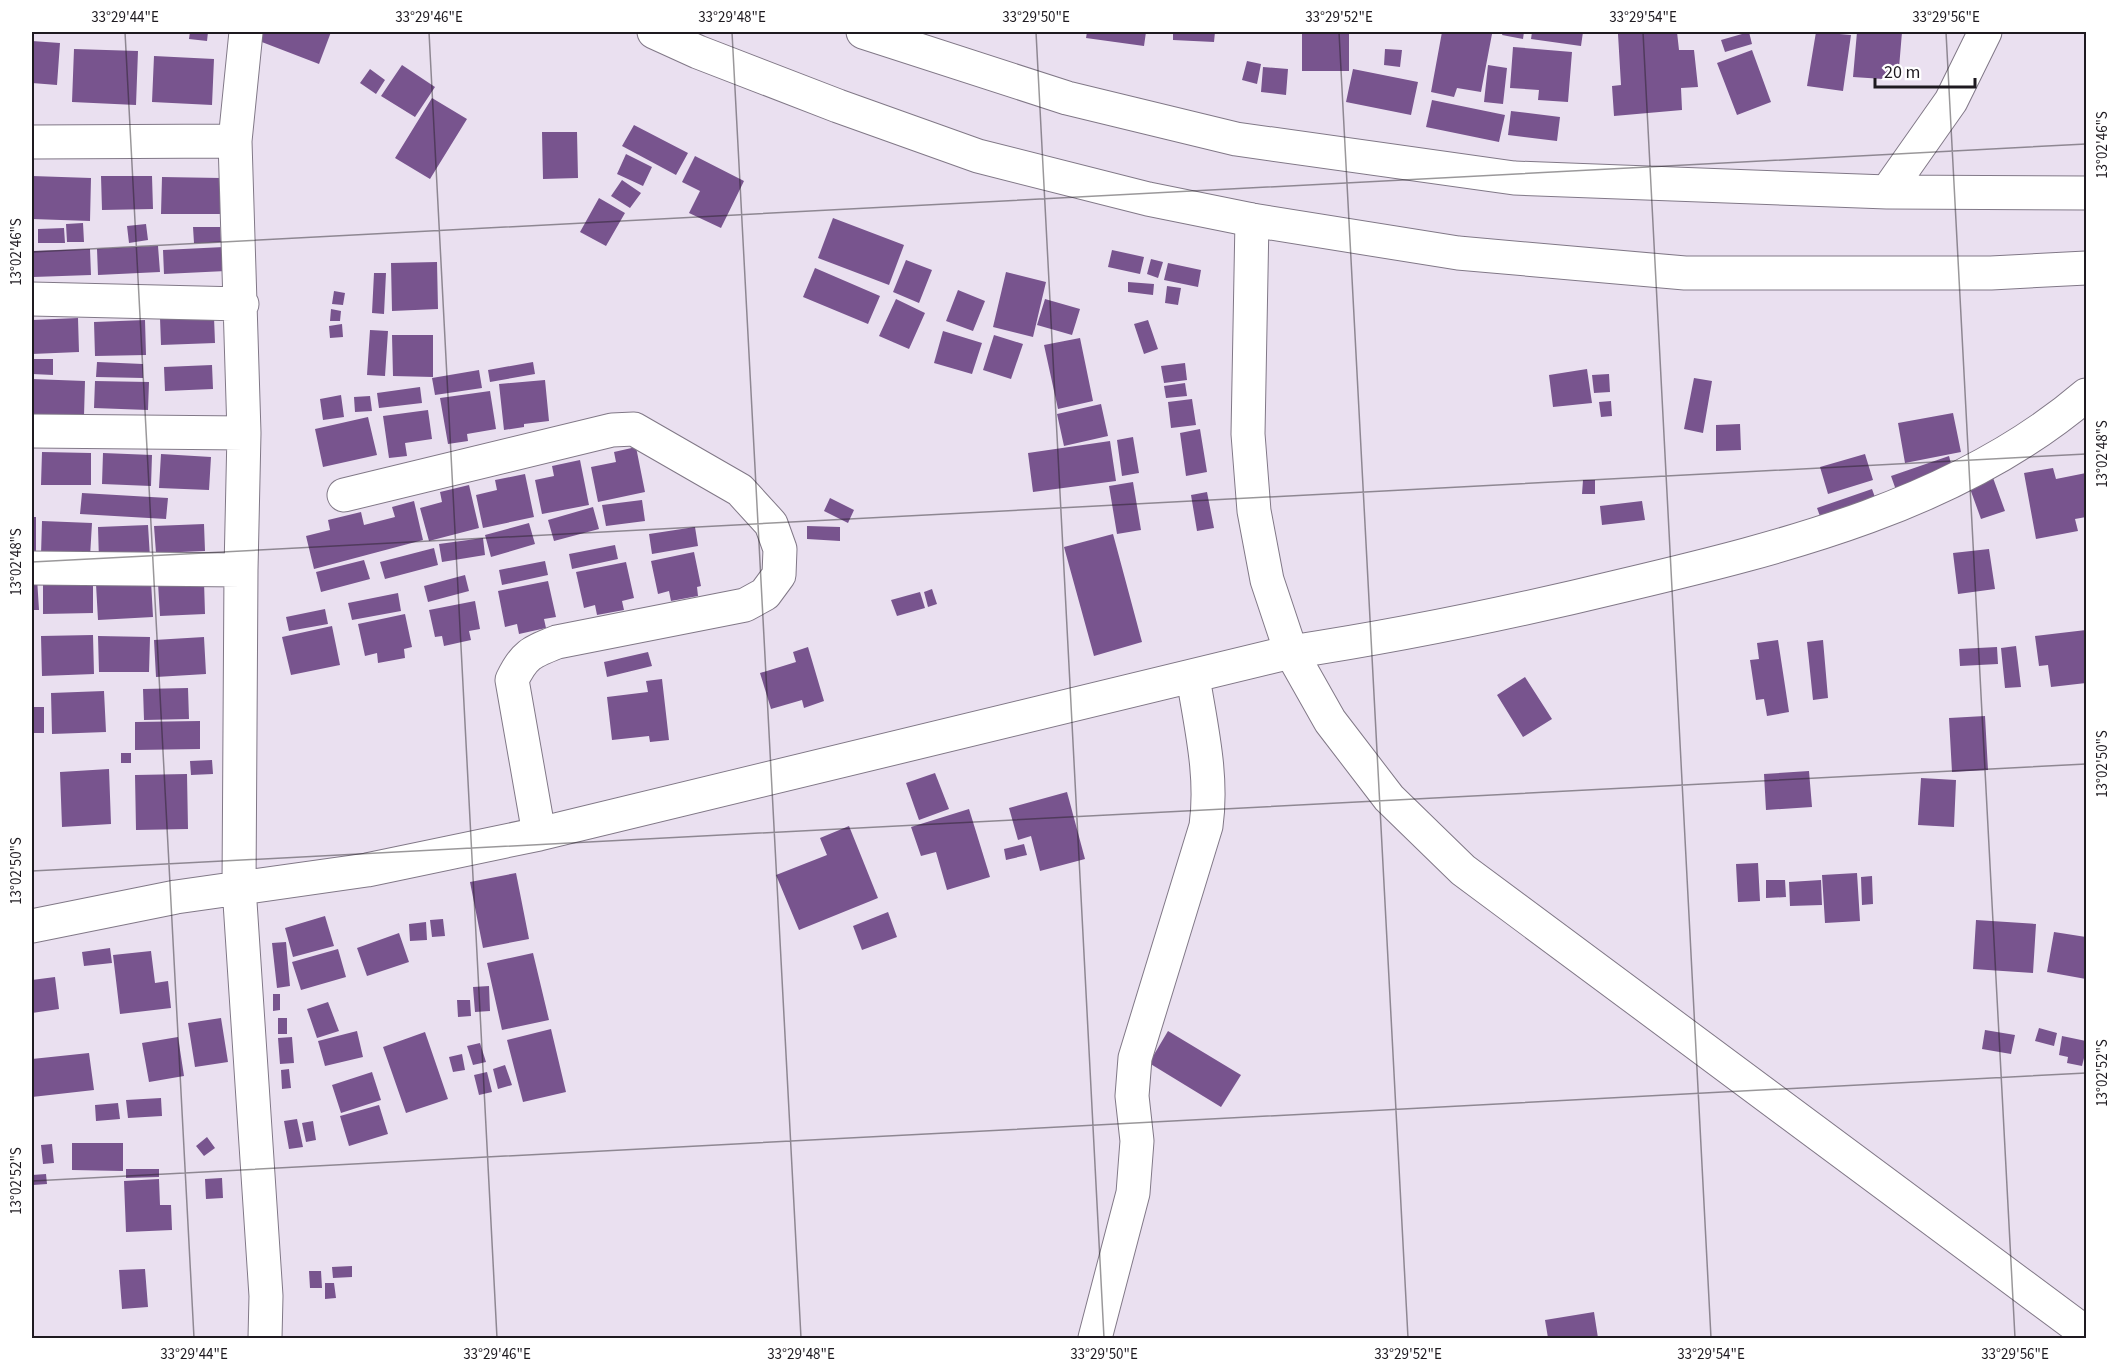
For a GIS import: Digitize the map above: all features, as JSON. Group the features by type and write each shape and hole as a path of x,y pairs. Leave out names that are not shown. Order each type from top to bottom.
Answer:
{"street":[{"path":"246,32 235,141 242,304 244,433 239,887 266,1296 265,1338"},
{"path":"654,32 698,52 838,106 978,156 1148,199 1252,220 1458,253 1685,273 1991,273 2086,268"},
{"path":"863,32 1067,98 1236,139 1514,178 1887,192 2086,193"},
{"path":"1887,192 1951,101 1985,32"},
{"path":"32,142 235,141"},
{"path":"1252,220 1248,434 1254,511 1267,580 1291,652 1330,721 1389,798 1463,870 2086,1333"},
{"path":"32,299 242,304"},
{"path":"32,926 239,887 367,870 539,834 1291,652 1400,635 1699,568 1909,502 1983,467 2054,423 2086,395"},
{"path":"344,495 612,429 634,429 740,490 771,524 780,549 778,575 765,594 745,605 557,642 533,651 521,660 512,681 539,834"},
{"path":"32,431 244,433"},
{"path":"32,567 241,570"},
{"path":"1095,1338 1133,1193 1137,1142 1132,1096 1136,1058 1206,826 1210,800 1208,770 1192,677"}],"building":[{"path":"190,32 208,32 207,41 189,39"},
{"path":"252,32 331,32 319,64 249,37"},
{"path":"1087,32 1146,32 1144,46 1086,38"},
{"path":"1173,32 1215,32 1214,42 1173,40"},
{"path":"1302,32 1349,32 1349,71 1302,71"},
{"path":"1442,32 1492,34 1481,92 1457,88 1454,97 1431,92"},
{"path":"1503,32 1524,32 1523,39 1502,35"},
{"path":"1532,32 1583,32 1581,46 1531,39"},
{"path":"1677,32 1679,50 1694,50 1698,87 1681,88 1682,110 1614,116 1612,86 1621,85 1618,34"},
{"path":"1749,32 1752,44 1725,52 1721,40"},
{"path":"1816,32 1851,35 1843,91 1807,86"},
{"path":"1857,32 1902,32 1898,80 1853,77"},
{"path":"32,41 60,43 57,85 32,83"},
{"path":"1513,47 1572,52 1568,102 1538,100 1539,90 1510,88"},
{"path":"74,49 138,51 136,105 72,102"},
{"path":"1385,49 1402,50 1400,67 1384,65"},
{"path":"1752,50 1771,102 1737,115 1717,63"},
{"path":"154,56 214,59 212,105 152,102"},
{"path":"1247,61 1261,64 1257,84 1242,80"},
{"path":"402,65 435,87 415,117 381,96"},
{"path":"1488,65 1507,68 1503,104 1484,102"},
{"path":"1263,67 1288,69 1286,95 1261,92"},
{"path":"370,69 385,80 376,94 360,83"},
{"path":"1353,69 1418,82 1411,115 1346,102"},
{"path":"432,98 467,119 430,179 395,158"},
{"path":"1432,100 1505,115 1499,142 1426,127"},
{"path":"1511,111 1560,117 1557,141 1508,135"},
{"path":"634,125 688,153 676,175 622,146"},
{"path":"542,132 577,132 578,178 543,179"},
{"path":"626,154 652,167 643,186 617,174"},
{"path":"695,156 744,181 721,228 689,213 700,191 682,182"},
{"path":"32,176 91,178 90,221 32,219"},
{"path":"101,176 152,176 153,209 102,210"},
{"path":"162,177 221,178 220,214 161,214"},
{"path":"622,180 641,193 630,208 611,196"},
{"path":"599,198 625,213 606,246 580,232"},
{"path":"833,218 904,245 889,285 818,258"},
{"path":"83,223 84,242 67,242 66,224"},
{"path":"146,224 148,240 129,243 127,226"},
{"path":"193,227 220,227 221,242 194,243"},
{"path":"64,228 65,243 38,243 38,229"},
{"path":"158,246 160,272 98,275 97,249"},
{"path":"224,247 226,271 164,274 163,250"},
{"path":"90,249 91,275 33,277 32,251"},
{"path":"1112,250 1144,257 1140,274 1108,267"},
{"path":"1151,259 1163,262 1158,278 1147,274"},
{"path":"906,260 932,270 919,303 893,292"},
{"path":"437,262 438,309 392,311 391,263"},
{"path":"1168,263 1201,270 1198,287 1164,280"},
{"path":"815,268 880,296 868,324 803,297"},
{"path":"1006,272 1046,282 1033,337 993,327"},
{"path":"374,273 386,273 384,314 372,313"},
{"path":"1128,282 1154,284 1153,295 1128,292"},
{"path":"1167,286 1181,288 1178,305 1165,303"},
{"path":"958,290 985,301 973,331 946,321"},
{"path":"334,291 345,293 343,305 332,304"},
{"path":"896,299 925,313 909,349 879,336"},
{"path":"1045,299 1080,309 1072,335 1037,325"},
{"path":"331,309 341,311 340,321 330,321"},
{"path":"214,317 215,343 161,345 160,318"},
{"path":"78,318 79,352 32,354 32,320"},
{"path":"145,320 146,355 95,356 94,322"},
{"path":"1148,320 1158,349 1144,354 1134,324"},
{"path":"342,324 343,337 330,338 329,326"},
{"path":"370,330 388,331 385,376 367,375"},
{"path":"943,331 982,343 972,374 934,363"},
{"path":"392,335 433,335 433,377 393,376"},
{"path":"994,335 1023,344 1011,379 983,370"},
{"path":"1080,338 1093,401 1058,409 1044,345"},
{"path":"32,359 53,359 53,375 32,374"},
{"path":"97,362 143,364 143,378 96,377"},
{"path":"533,362 535,374 490,382 488,370"},
{"path":"1185,363 1187,380 1164,383 1161,366"},
{"path":"212,365 213,389 165,391 164,367"},
{"path":"1587,369 1592,403 1553,407 1549,375"},
{"path":"479,370 482,388 435,395 432,378"},
{"path":"1609,374 1610,392 1594,393 1592,375"},
{"path":"1694,378 1712,381 1703,433 1684,429"},
{"path":"32,379 85,381 84,416 32,414"},
{"path":"545,380 549,421 524,424 524,427 504,430 499,384"},
{"path":"95,381 149,382 148,410 94,408"},
{"path":"1185,383 1187,396 1166,398 1164,386"},
{"path":"420,387 422,403 379,408 377,393"},
{"path":"490,391 496,429 467,434 468,441 448,444 440,398"},
{"path":"341,395 344,417 323,420 320,399"},
{"path":"370,396 372,411 355,412 354,397"},
{"path":"1192,399 1196,425 1171,428 1168,402"},
{"path":"1611,401 1612,416 1601,417 1599,402"},
{"path":"1101,404 1108,436 1064,446 1057,414"},
{"path":"428,410 432,439 405,443 407,456 389,458 383,416"},
{"path":"1953,413 1961,452 1905,463 1898,423"},
{"path":"368,417 377,455 323,467 315,429"},
{"path":"1740,424 1741,450 1716,451 1716,425"},
{"path":"1200,429 1207,472 1186,476 1180,433"},
{"path":"1133,437 1139,473 1122,476 1117,440"},
{"path":"1110,441 1116,481 1033,492 1028,453"},
{"path":"636,447 645,492 598,502 591,467 616,462 614,452"},
{"path":"42,452 91,453 91,485 41,485"},
{"path":"103,453 152,455 151,486 102,484"},
{"path":"161,454 211,457 209,490 159,488"},
{"path":"1865,454 1873,480 1828,494 1820,467"},
{"path":"1949,456 1953,471 1896,490 1891,476"},
{"path":"580,460 589,505 542,514 535,480 554,476 552,466"},
{"path":"2053,468 2056,479 2086,473 2086,517 2075,519 2078,531 2036,539 2024,473"},
{"path":"525,474 534,517 483,528 476,495 497,490 495,480"},
{"path":"1992,475 2005,511 1981,519 1968,483"},
{"path":"1583,480 1595,480 1595,494 1582,494"},
{"path":"1133,482 1141,530 1117,534 1109,486"},
{"path":"469,485 479,528 429,541 420,508 442,502 440,492"},
{"path":"1872,489 1876,500 1821,519 1817,508"},
{"path":"1207,492 1214,528 1197,531 1191,495"},
{"path":"82,493 168,498 166,519 80,514"},
{"path":"830,498 854,510 848,523 824,511"},
{"path":"642,500 645,521 606,526 602,505"},
{"path":"414,501 423,540 314,569 306,536 330,530 328,520 361,512 364,525 395,517 392,507"},
{"path":"1642,501 1645,520 1602,525 1600,506"},
{"path":"593,507 599,529 554,541 548,520"},
{"path":"32,517 36,517 36,552 32,552"},
{"path":"42,521 92,523 90,557 41,555"},
{"path":"529,523 535,544 491,557 485,535"},
{"path":"204,524 205,551 156,553 154,526"},
{"path":"148,525 150,558 99,561 98,527"},
{"path":"807,526 840,527 840,541 807,539"},
{"path":"695,527 698,546 652,554 649,534"},
{"path":"1113,534 1142,642 1094,656 1064,547"},
{"path":"483,538 485,555 442,562 439,544"},
{"path":"615,545 618,559 572,569 569,554"},
{"path":"434,548 438,565 385,579 380,562"},
{"path":"1989,549 1995,589 1958,594 1953,553"},
{"path":"694,552 701,586 697,587 698,596 671,601 669,591 658,594 651,561"},
{"path":"364,560 370,579 321,592 316,572"},
{"path":"545,561 548,575 502,585 499,570"},
{"path":"626,562 634,598 622,601 624,610 597,615 595,605 584,608 576,572"},
{"path":"465,575 469,591 428,602 424,586"},
{"path":"32,578 37,578 39,610 32,610"},
{"path":"93,578 93,613 43,614 43,579"},
{"path":"151,581 153,617 98,620 96,584"},
{"path":"204,581 205,614 160,616 158,583"},
{"path":"548,581 556,617 544,619 546,628 519,634 517,624 505,627 498,591"},
{"path":"932,589 937,604 928,607 924,592"},
{"path":"920,592 925,608 897,616 891,600"},
{"path":"398,593 401,611 352,620 348,603"},
{"path":"475,601 480,629 469,631 471,640 444,646 442,636 435,637 429,610"},
{"path":"325,609 328,624 289,631 286,617"},
{"path":"405,614 412,647 404,649 405,658 378,663 377,653 365,656 358,624"},
{"path":"332,626 340,665 291,675 282,637"},
{"path":"2086,630 2086,683 2051,687 2048,665 2039,666 2035,636"},
{"path":"93,635 94,674 42,676 41,636"},
{"path":"98,636 150,637 149,672 99,672"},
{"path":"204,637 206,674 156,677 154,640"},
{"path":"1778,640 1789,712 1767,716 1764,699 1756,700 1750,660 1759,659 1757,643"},
{"path":"1823,640 1828,698 1813,700 1807,642"},
{"path":"2016,646 2021,687 2005,688 2001,648"},
{"path":"808,647 824,701 804,708 802,700 771,709 760,673 796,662 793,652"},
{"path":"1997,647 1998,664 1960,666 1959,649"},
{"path":"648,652 652,666 607,677 604,662"},
{"path":"1525,677 1552,719 1523,737 1497,695"},
{"path":"662,679 669,740 650,742 649,736 612,740 607,697 648,692 646,681"},
{"path":"188,688 189,719 144,720 143,689"},
{"path":"104,691 106,732 52,734 51,693"},
{"path":"32,707 44,707 44,733 32,733"},
{"path":"1985,716 1988,770 1952,772 1949,718"},
{"path":"200,721 200,749 135,750 135,722"},
{"path":"121,753 131,753 131,763 121,763"},
{"path":"212,760 213,774 191,775 190,761"},
{"path":"109,769 111,824 62,827 60,772"},
{"path":"1809,771 1812,807 1766,810 1764,774"},
{"path":"935,773 949,809 919,820 906,783"},
{"path":"187,774 188,829 136,830 135,775"},
{"path":"1921,778 1956,780 1954,827 1918,825"},
{"path":"1067,792 1085,859 1040,871 1031,836 1018,840 1009,808"},
{"path":"969,809 990,877 947,890 936,852 921,856 911,827"},
{"path":"849,826 878,898 799,930 776,875 827,855 820,838"},
{"path":"1024,844 1027,855 1006,860 1004,849"},
{"path":"1758,863 1760,901 1738,902 1736,864"},
{"path":"516,873 529,939 483,948 470,882"},
{"path":"1857,873 1860,921 1825,923 1822,875"},
{"path":"1872,876 1873,904 1862,905 1861,877"},
{"path":"1766,880 1785,880 1786,897 1766,898"},
{"path":"1821,880 1822,905 1790,906 1789,882"},
{"path":"888,912 897,937 862,950 853,926"},
{"path":"325,916 334,946 293,957 285,928"},
{"path":"443,919 445,936 432,937 430,920"},
{"path":"1976,920 2036,924 2033,973 1973,969"},
{"path":"426,922 427,940 410,941 409,924"},
{"path":"2054,932 2086,937 2086,979 2047,972"},
{"path":"399,933 409,962 367,976 357,948"},
{"path":"286,942 290,986 277,988 272,943"},
{"path":"110,948 112,963 84,966 82,952"},
{"path":"338,949 346,977 301,990 292,962"},
{"path":"151,951 155,983 168,981 171,1008 120,1014 113,955"},
{"path":"533,953 549,1020 502,1030 487,963"},
{"path":"55,977 59,1009 32,1013 32,980"},
{"path":"489,986 490,1011 475,1012 473,987"},
{"path":"273,994 280,994 280,1010 273,1011"},
{"path":"457,1000 470,1000 471,1016 458,1017"},
{"path":"328,1002 339,1031 317,1038 307,1009"},
{"path":"221,1018 228,1062 195,1067 188,1023"},
{"path":"278,1018 287,1018 287,1034 278,1034"},
{"path":"2039,1028 2057,1033 2054,1046 2035,1041"},
{"path":"551,1029 566,1092 523,1102 507,1040"},
{"path":"1985,1030 2015,1035 2011,1054 1982,1049"},
{"path":"357,1031 363,1057 325,1066 318,1041"},
{"path":"1168,1031 1241,1075 1221,1107 1149,1063"},
{"path":"425,1032 448,1099 406,1113 383,1047"},
{"path":"2062,1036 2086,1041 2086,1058 2082,1066 2067,1063 2068,1057 2059,1055"},
{"path":"178,1037 184,1076 149,1082 142,1043"},
{"path":"292,1037 294,1063 280,1064 278,1038"},
{"path":"480,1043 486,1062 473,1065 467,1046"},
{"path":"89,1053 94,1090 32,1097 32,1059"},
{"path":"462,1054 465,1070 453,1072 449,1057"},
{"path":"505,1065 512,1085 498,1089 493,1069"},
{"path":"289,1069 291,1088 282,1089 281,1070"},
{"path":"372,1072 381,1100 341,1113 332,1085"},
{"path":"487,1072 492,1092 479,1095 474,1075"},
{"path":"161,1098 162,1116 128,1118 126,1100"},
{"path":"118,1103 120,1119 96,1121 95,1105"},
{"path":"379,1105 388,1134 349,1146 340,1116"},
{"path":"297,1119 303,1147 289,1149 284,1121"},
{"path":"313,1121 316,1140 306,1142 302,1123"},
{"path":"207,1137 215,1148 204,1156 196,1146"},
{"path":"72,1143 123,1143 123,1171 72,1170"},
{"path":"52,1144 54,1163 43,1164 41,1145"},
{"path":"126,1169 159,1169 159,1177 126,1178"},
{"path":"46,1174 47,1184 33,1185 32,1175"},
{"path":"222,1178 223,1198 206,1199 205,1179"},
{"path":"159,1179 160,1205 171,1205 172,1230 126,1232 124,1181"},
{"path":"352,1266 352,1277 333,1278 332,1267"},
{"path":"145,1269 148,1307 122,1309 119,1270"},
{"path":"309,1271 321,1271 322,1288 310,1288"},
{"path":"325,1283 334,1283 336,1298 325,1299"},
{"path":"1594,1312 1598,1338 1548,1338 1545,1320"}]}
